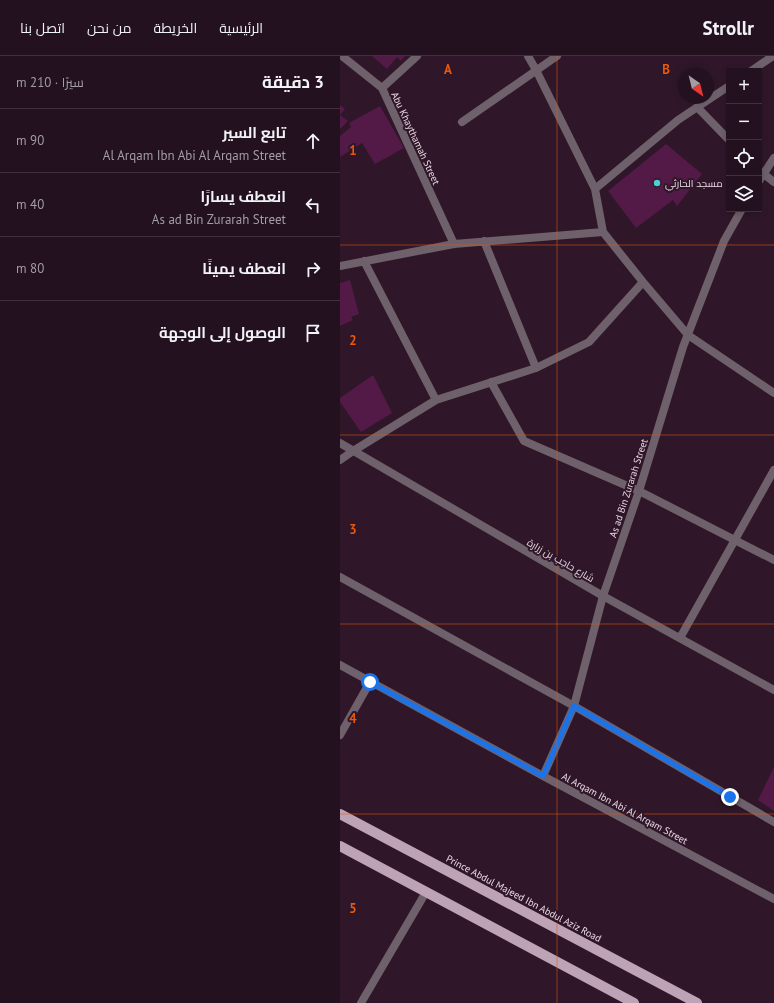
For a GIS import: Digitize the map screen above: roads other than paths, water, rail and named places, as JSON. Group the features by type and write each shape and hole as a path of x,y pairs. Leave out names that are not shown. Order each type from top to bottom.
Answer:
{"main road":[{"name":"Prince Abdul Majeed Ibn Abdul Aziz Road","path":"340,814 696,1003"},
{"path":"340,846 634,1003"}],"street":[{"path":"382,88 417,56"},
{"path":"528,56 595,188 604,232 643,282 688,335 774,393"},
{"path":"462,122 556,56"},
{"path":"755,68 773,56"},
{"name":"Abu Khaythamah Street","path":"346,57 382,88 454,244"},
{"path":"595,188 678,120 726,88"},
{"path":"697,108 726,137"},
{"path":"762,173 774,158"},
{"path":"762,176 774,182"},
{"name":"As ad Bin Zurarah Street","path":"543,776 574,706 603,596 639,491 683,347 724,241 740,212"},
{"path":"340,266 454,244 604,232"},
{"path":"484,241 536,368"},
{"path":"364,261 436,400"},
{"path":"340,460 436,400 536,368 589,342 643,282"},
{"path":"491,382 524,441 639,491 774,560"},
{"name":"شارع حاجب بن زرارة","path":"340,443 603,596 774,690"},
{"path":"680,638 774,470"},
{"path":"340,577 574,706 774,822"},
{"name":"Al Arqam Ibn Abi Al Arqam Street","path":"340,665 543,776 774,899"},
{"path":"340,734 370,682"},
{"path":"361,1003 426,892"}],"place":[{"name":"مسجد الحارثي","path":"657,183"}]}
